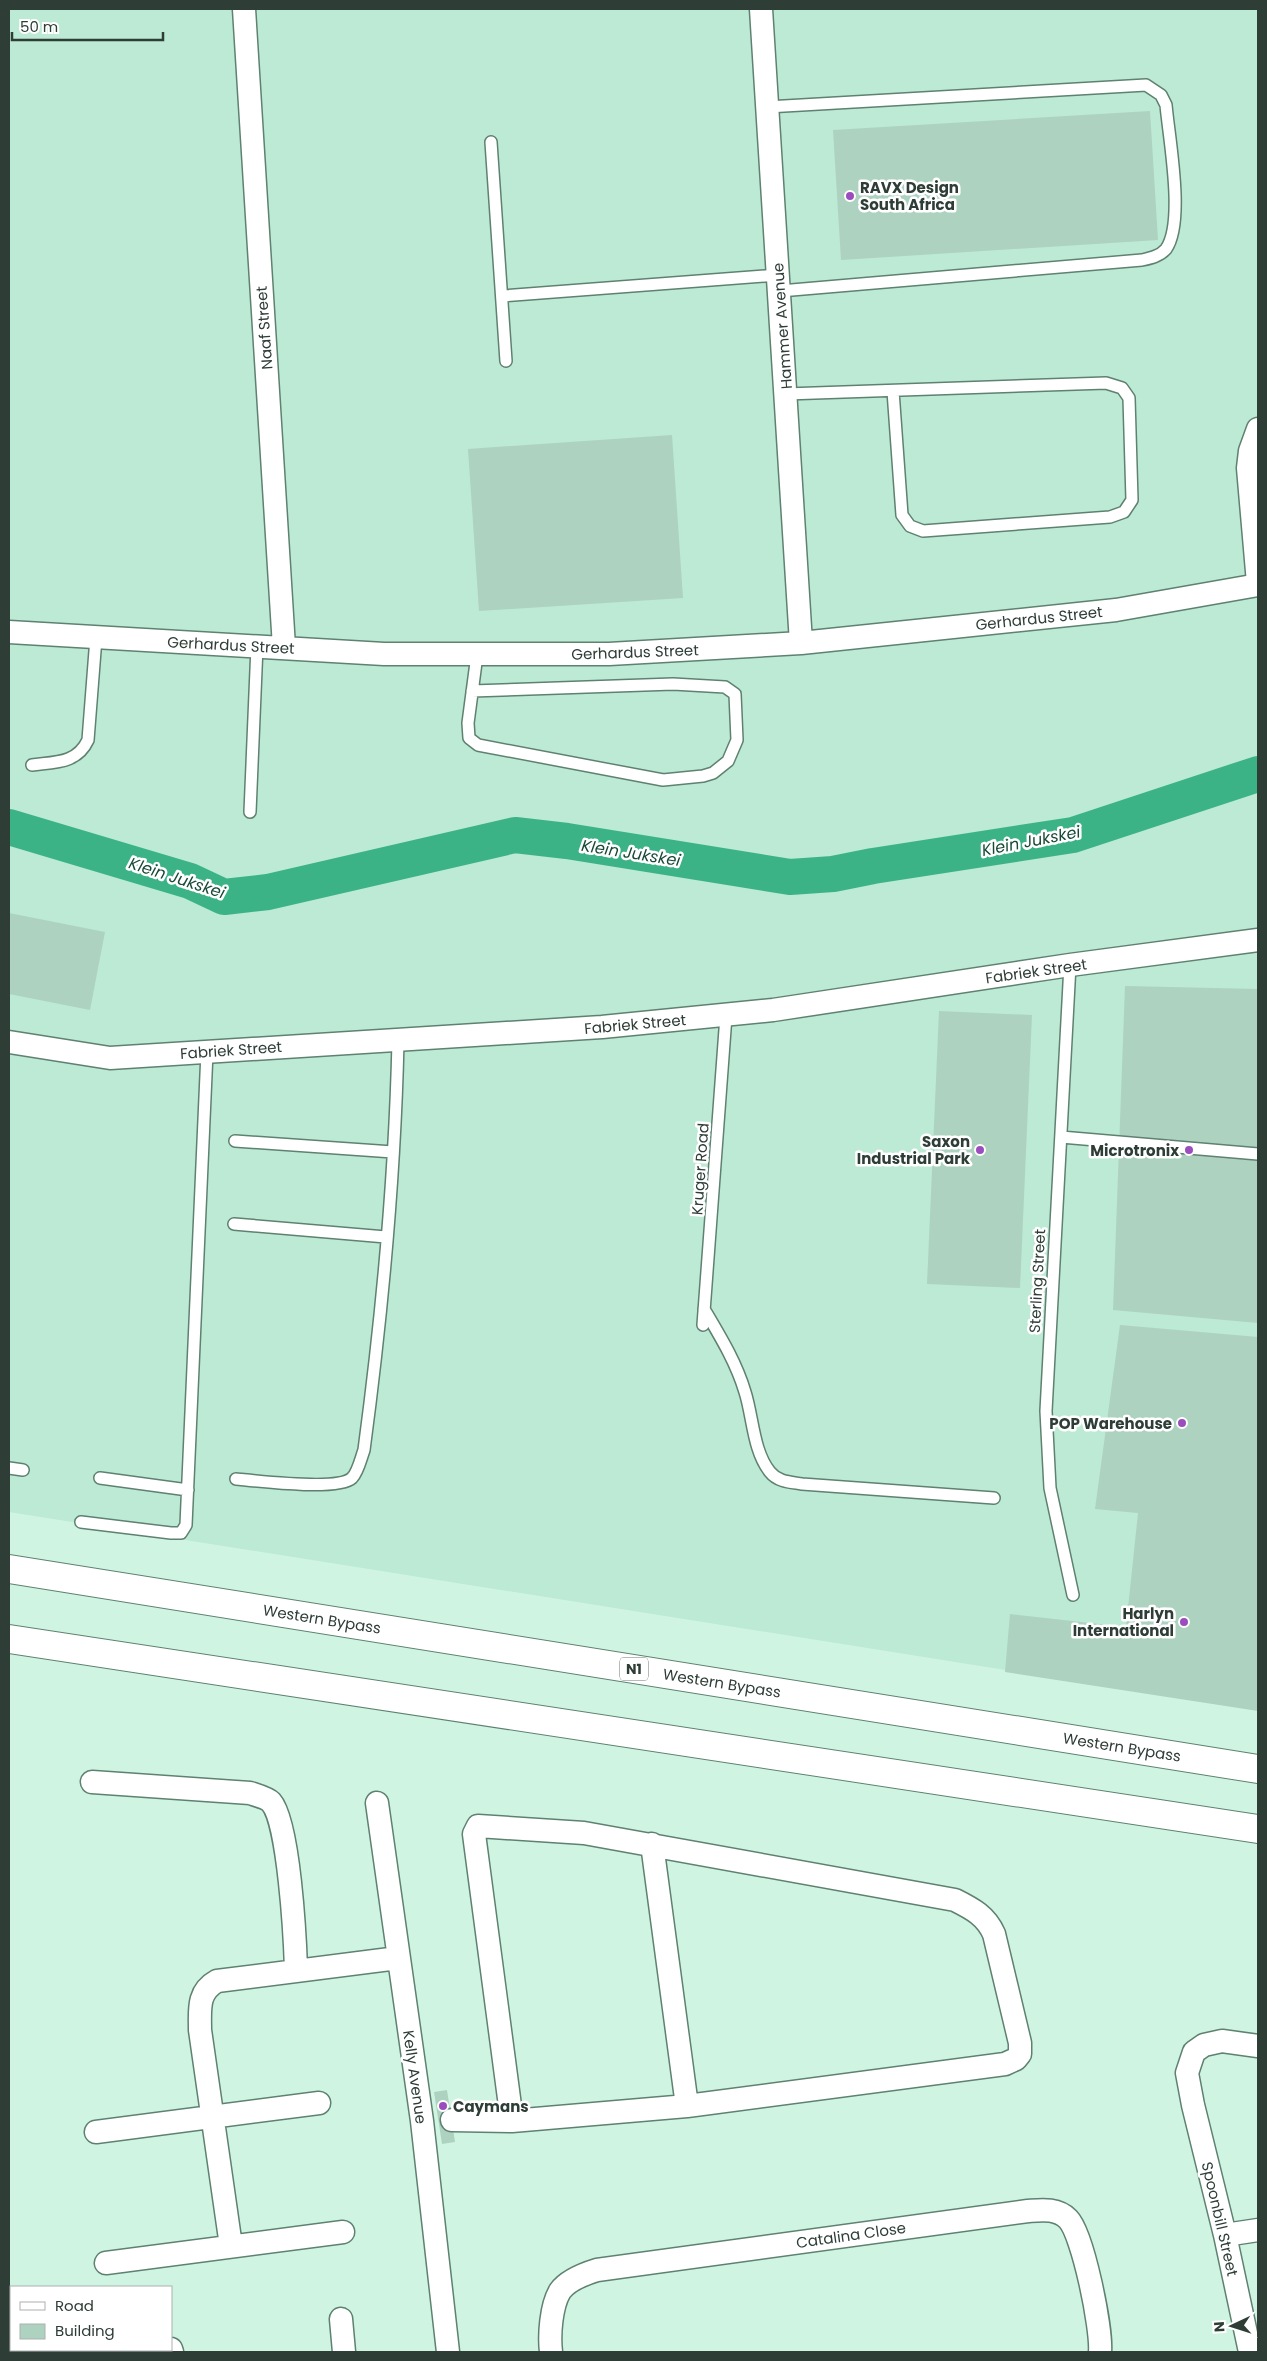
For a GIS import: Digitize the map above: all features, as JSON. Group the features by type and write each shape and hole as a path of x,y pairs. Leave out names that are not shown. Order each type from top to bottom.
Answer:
{"highway":[{"name":"Western Bypass","path":"9,1569 1258,1769"},
{"path":"9,1638 1258,1829"}],"street":[{"name":"Naaf Street","path":"244,9 284,647"},
{"name":"Hammer Avenue","path":"761,9 801,643"},
{"path":"1258,429 1250,451 1248,468 1258,584"},
{"name":"Gerhardus Street","path":"9,632 393,654 609,654 801,643 1116,610 1258,584"},
{"name":"Fabriek Street","path":"9,1042 110,1058 602,1027 726,1016 1258,940"},
{"path":"92,1782 250,1793 270,1801 280,1818 285,1845 295,1934 296,1970"},
{"name":"Kelly Avenue","path":"378,1803 398,1958 437,2120 448,2352"},
{"path":"437,2120 512,2121 687,2106 1005,2064 1016,2059 1020,2054 1020,2043 994,1934 989,1922 979,1912 955,1900 652,1844 575,1832 483,1825 474,1834 512,2121"},
{"path":"652,1844 687,2106"},
{"path":"231,2246 200,2030 200,2011 203,1995 208,1987 217,1981 398,1958"},
{"name":"Spoonbill Street","path":"1250,2352 1226,2235 1188,2086 1187,2073 1194,2052 1204,2045 1222,2041 1258,2046"},
{"path":"96,2132 320,2103"},
{"name":"Catalina Close","path":"545,2352 553,2311 560,2291 574,2279 597,2270 1046,2210 1061,2214 1074,2227 1092,2290 1101,2338 1100,2352"},
{"path":"1226,2235 1258,2230"},
{"path":"106,2263 342,2232"},
{"path":"341,2319 344,2352"}],"lane":[{"path":"502,296 728,279 779,283 1142,260 1157,256 1165,249 1174,228 1175,196 1166,105 1161,95 1146,85 767,107"},
{"path":"491,142 506,361"},
{"path":"786,394 1106,384 1122,388 1129,398 1132,500 1124,512 1110,517 923,531 910,526 902,515 893,391"},
{"path":"32,764 70,760 84,748 88,740 96,638"},
{"path":"250,812 257,646"},
{"path":"472,691 672,684 725,687 735,694 737,740 728,761 713,772 703,776 663,780 491,749 473,742 469,738 468,723 472,691 477,655"},
{"name":"Sterling Street","path":"1070,966 1048,1344 1047,1421 1050,1488 1073,1595"},
{"name":"Kruger Road","path":"703,1325 726,1016"},
{"path":"236,1479 325,1485 342,1483 352,1478 359,1464 365,1440 386,1237 397,1103 398,1041"},
{"path":"81,1522 171,1533 182,1532 186,1525 207,1052"},
{"path":"1061,1137 1258,1154"},
{"path":"235,1141 392,1152"},
{"path":"234,1224 386,1237"},
{"path":"704,1310 730,1352 740,1374 762,1457 770,1471 778,1479 802,1484 994,1498"},
{"path":"9,1468 23,1470"},
{"path":"100,1478 188,1490"}],"shaded area":[{"path":"9,9 1258,9 1258,1710 9,1512"}],"building":[{"path":"1150,111 1158,240 841,260 833,130"},
{"path":"672,435 683,598 479,611 468,449"},
{"path":"9,913 105,932 90,1010 9,994"},
{"name":"Microtronix","path":"1125,986 1258,989 1258,1323 1113,1310"},
{"name":"Saxon Industrial Park","path":"939,1011 1032,1015 1020,1288 927,1284"},
{"path":"1120,1325 1258,1337 1258,1711 1005,1672 1010,1614 1126,1627 1138,1513 1095,1509"},
{"name":"Caymans","path":"447,2090 455,2142 442,2144 434,2092"}],"waterway":[{"name":"Klein Jukskei","path":"9,827 190,881 224,897 268,892 515,835 567,841 790,877 833,874 1073,835 1258,774"}],"place":[{"name":"RAVX Design South Africa","path":"850,196"},
{"name":"Saxon Industrial Park","path":"980,1150"},
{"name":"Microtronix","path":"1189,1150"},
{"name":"POP Warehouse","path":"1182,1423"},
{"name":"Harlyn International","path":"1184,1622"},
{"name":"Caymans","path":"443,2106"}]}
